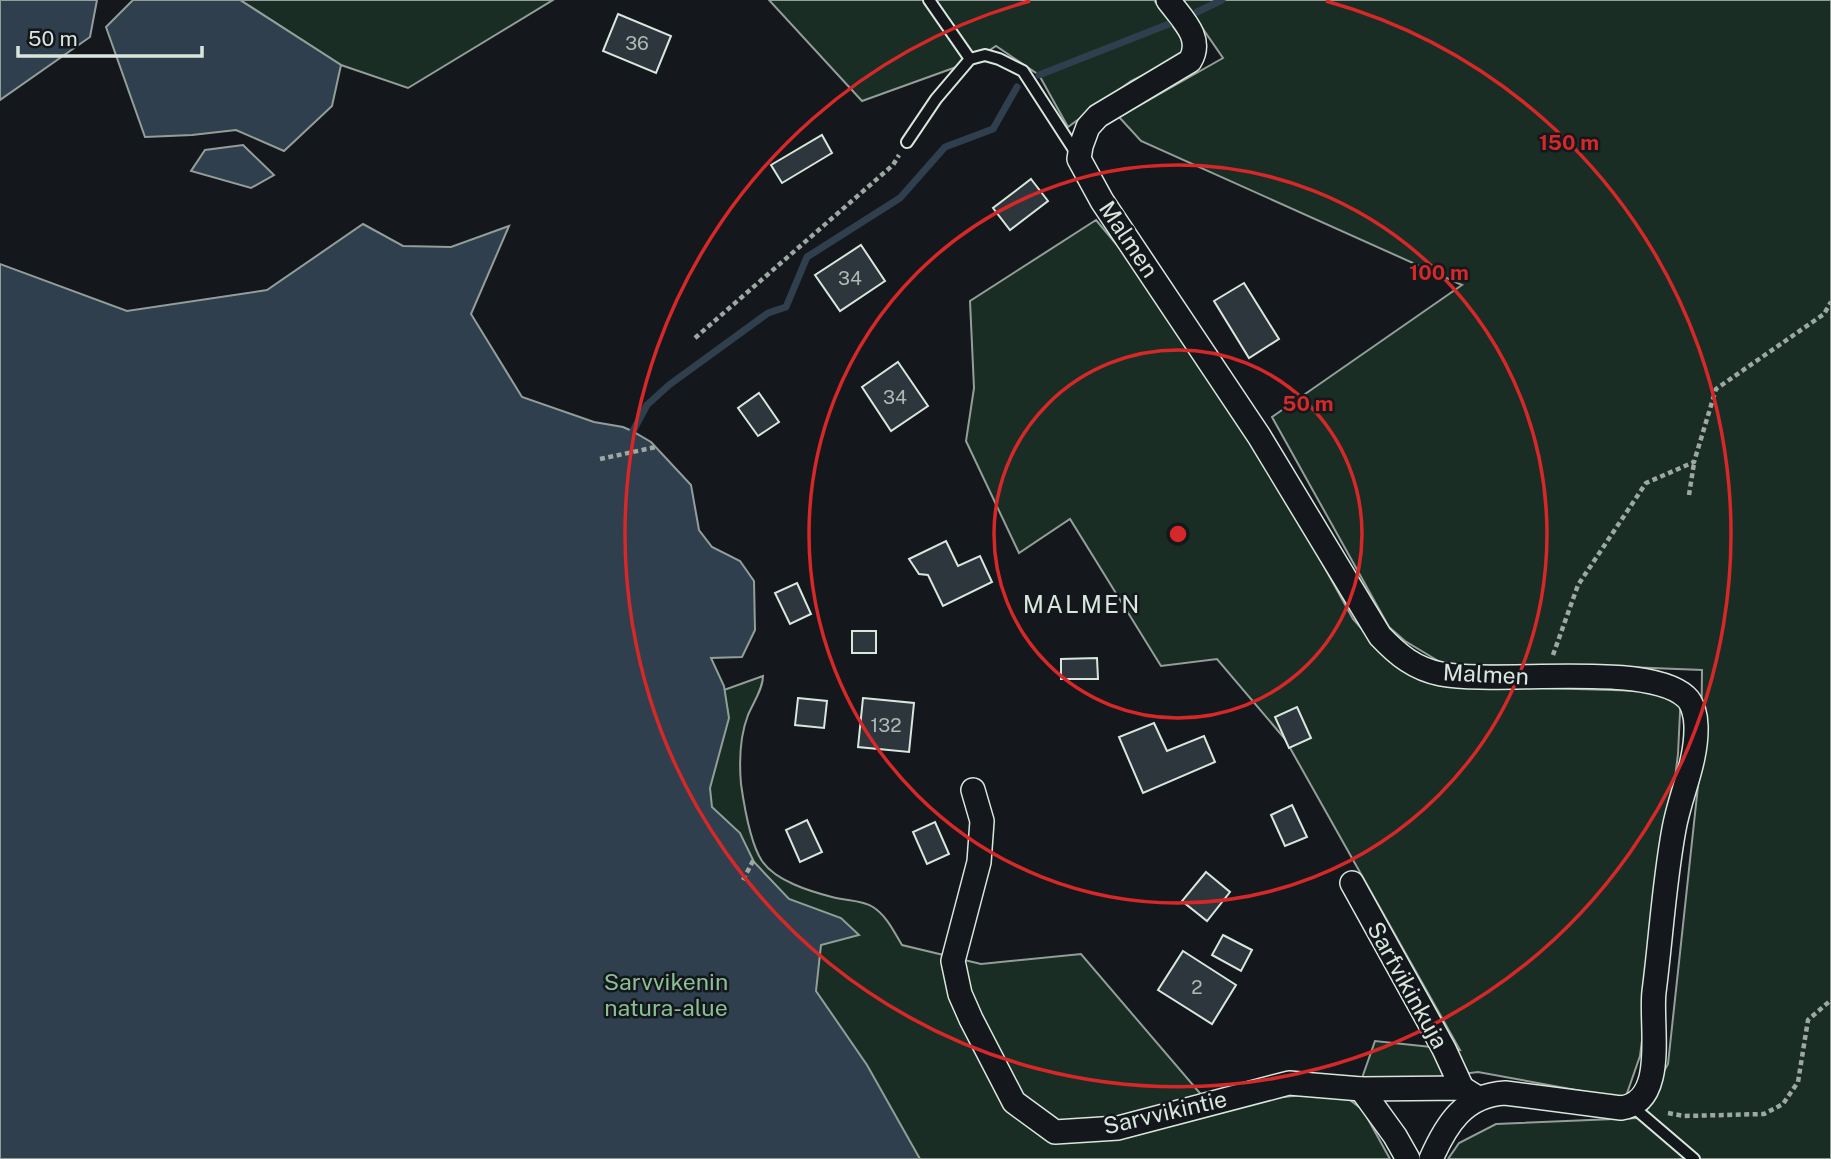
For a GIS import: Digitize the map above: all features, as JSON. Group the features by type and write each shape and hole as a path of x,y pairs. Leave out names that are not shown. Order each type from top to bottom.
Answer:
{"street":[{"path":"1079,159 1088,127 1098,116 1189,61 1195,53 1194,35 1168,0"},
{"name":"Malmen","path":"1079,159 1102,201 1252,426 1380,636 1398,655 1418,667 1440,674 1465,677 1647,680 1668,686 1687,698 1693,709 1696,726 1692,763 1674,828 1653,1000 1654,1060 1648,1087 1632,1106"},
{"name":"Sarvvikintie","path":"973,790 982,821 979,862 953,961 960,993 1014,1102 1055,1132 1118,1128 1289,1083 1470,1093"},
{"name":"Sarfvikinkuja","path":"1352,883 1470,1093"},
{"path":"1361,1089 1408,1159"},
{"path":"1431,1159 1453,1120 1465,1107 1470,1093 1505,1093 1621,1108 1632,1106"}],"lane":[{"path":"929,0 970,59"},
{"path":"907,142 936,99 970,59 985,55 1023,71 1079,159"},
{"path":"1632,1106 1694,1159"}],"path":[{"path":"695,338 893,165 907,142"},
{"path":"1689,495 1694,462 1716,389 1824,314 1831,302"},
{"path":"600,459 656,446"},
{"path":"1545,677 1578,585 1646,484 1694,462"},
{"path":"743,880 754,859"},
{"path":"1632,1106 1684,1116 1763,1114 1783,1104 1798,1082 1808,1020 1831,1000"}],"green space":[{"path":"240,0 553,0 408,88 341,65"},
{"path":"769,0 1154,0 1191,52 1131,81 1068,127 1039,75 996,46 973,61 862,101"},
{"path":"1183,0 1831,0 1831,1159 1448,1159 1459,1143 1496,1124 1638,1118 1668,1064 1701,758 1702,670 1445,665 1405,641 1389,627 1272,417 1462,285 1141,141 1119,117 1223,58"},
{"path":"1096,220 1189,331 1248,429 1353,619 1392,663 1436,685 1681,692 1678,754 1640,1056 1625,1099 1478,1072 1383,1084 1362,1078 1375,1041 1460,1050 1285,739 1217,659 1161,666 1070,519 1019,553 966,441 974,388 970,301"},
{"name":"Sarvvikenin natura-alue","path":"763,676 743,731 740,775 754,844 768,868 813,892 873,907 886,920 902,945 981,964 1081,954 1210,1105 1338,1091 1363,1110 1390,1159 519,1159 696,700"}],"water":[{"path":"0,0 97,0 90,37 0,100"},
{"path":"133,0 240,0 341,65 332,106 284,151 236,130 145,137 106,27"},
{"path":"243,145 274,175 251,188 191,171 205,150"},
{"path":"363,224 403,246 451,247 509,226 471,314 522,397 594,422 623,427 651,442 691,485 699,530 712,547 740,561 754,581 755,630 742,657 711,658 724,686 729,718 710,788 712,807 740,833 754,862 789,899 841,918 859,935 821,945 816,991 867,1065 920,1159 0,1159 0,264 127,311 267,290"}],"building":[{"path":"618,14 671,36 656,73 603,51"},
{"path":"822,135 832,153 782,183 771,165"},
{"path":"1031,179 1048,201 1010,230 993,208"},
{"path":"861,245 885,281 840,311 815,275"},
{"path":"1244,283 1279,339 1249,358 1214,301"},
{"path":"898,362 928,406 891,431 862,387"},
{"path":"759,393 779,422 758,436 738,408"},
{"path":"946,541 958,566 980,556 992,582 943,606 928,575 919,574 909,559"},
{"path":"797,583 811,614 790,624 775,593"},
{"path":"852,631 876,631 876,653 852,653"},
{"path":"1097,658 1098,679 1061,679 1061,659"},
{"path":"798,698 827,701 824,728 795,725"},
{"path":"863,698 914,703 909,752 858,747"},
{"path":"1297,707 1311,738 1289,748 1275,717"},
{"path":"1154,723 1167,751 1204,736 1215,762 1143,793 1119,737"},
{"path":"1292,805 1307,837 1285,846 1271,815"},
{"path":"807,820 822,852 800,862 786,830"},
{"path":"935,822 949,854 927,864 913,832"},
{"path":"1206,872 1230,892 1207,921 1182,901"},
{"path":"1223,935 1252,950 1241,971 1212,955"},
{"path":"1183,951 1236,985 1212,1024 1158,990"}],"waterway":[{"path":"1197,12 1222,0"},
{"path":"1039,75 1174,22"},
{"path":"633,431 647,405 669,385 768,313 786,307 807,257 900,198 945,147 993,129 1017,87"}],"district":[{"name":"MALMEN","path":"1082,604"}]}
